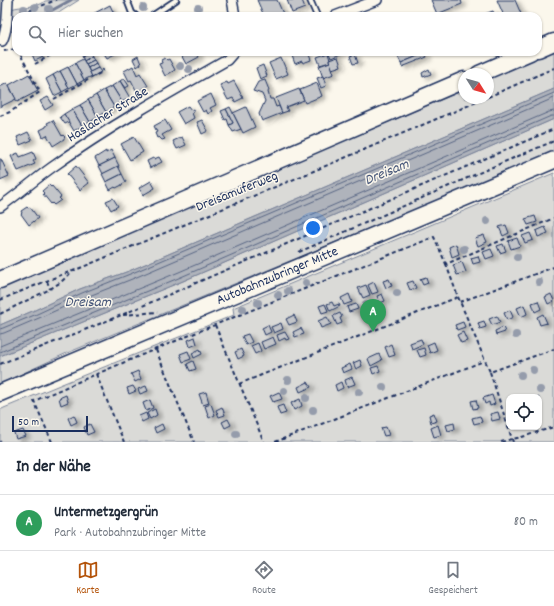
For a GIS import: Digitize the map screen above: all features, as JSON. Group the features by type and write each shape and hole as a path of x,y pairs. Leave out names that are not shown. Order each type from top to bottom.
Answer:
{"highway":[{"path":"542,46 554,42"},
{"path":"493,68 521,56"},
{"path":"0,280 458,83"},
{"name":"Autobahnzubringer Mitte","path":"0,392 554,160"}],"street":[{"path":"3,39 6,26 8,0"},
{"path":"232,0 234,12"},
{"path":"346,12 377,0"},
{"name":"Haslacher Straße","path":"0,207 50,168 133,115 227,60 230,56"}],"lane":[{"path":"127,0 132,12"},
{"path":"158,12 176,0"},
{"path":"310,0 315,12"}],"path":[{"path":"26,12 56,0"},
{"path":"4,51 12,50"},
{"path":"0,116 10,112 40,92 21,56"},
{"path":"35,64 49,56"},
{"name":"Dreisamuferweg","path":"494,95 554,68"},
{"path":"54,99 102,72 103,70"},
{"name":"Dreisamuferweg","path":"0,314 50,289 61,282 73,271 473,104"},
{"path":"0,364 119,316 554,129"},
{"path":"295,254 554,141"},
{"path":"446,264 554,218"},
{"path":"52,442 34,401 215,325 434,237 490,372 513,442"},
{"path":"460,302 554,267"},
{"path":"0,300 61,274 73,271"},
{"path":"47,280 50,289"},
{"path":"239,384 458,297"},
{"path":"119,316 165,311"},
{"path":"215,325 264,442"},
{"path":"490,372 554,349"},
{"path":"156,350 194,442"},
{"path":"276,442 484,360"},
{"path":"96,374 124,442"},
{"path":"501,442 554,427"}],"shaded area":[{"path":"0,0 3,0 3,19 12,9 15,8 38,5 45,1 53,0 79,0 60,12 12,12 12,31 0,38"},
{"path":"554,51 554,89 129,271 80,289 0,325 0,289 90,249 458,93 458,104 494,104 494,76"},
{"path":"554,119 554,152 67,353 0,384 0,356 183,281"},
{"path":"554,173 554,442 0,442 0,410 234,315 233,308"}],"water":[{"name":"Dreisam","path":"554,89 554,119 183,281 0,356 0,325 80,289 129,271"}],"building":[{"path":"257,0 277,0 282,12 262,12"},
{"path":"287,0 302,0 305,8 292,12"},
{"path":"431,0 461,0 462,4 442,12 436,12"},
{"path":"497,0 515,0 520,12 502,12"},
{"path":"110,5 113,12 97,12"},
{"path":"33,56 43,56 43,57 35,61"},
{"path":"82,56 92,56 84,61"},
{"path":"92,56 94,60 86,64 84,61"},
{"path":"138,56 141,64 137,67 133,59"},
{"path":"182,56 199,56 199,57 186,64"},
{"path":"292,56 310,56 311,60 303,63 302,61 295,64"},
{"path":"329,56 330,62 320,65 317,57"},
{"path":"350,56 356,56 358,63 353,64"},
{"path":"398,56 418,56 401,63"},
{"path":"418,56 427,57 402,67 401,63"},
{"path":"338,57 341,66 332,69 329,60"},
{"path":"165,58 167,60 169,59 175,70 165,76 159,64 162,63 161,60"},
{"path":"281,58 288,74 276,79 269,63"},
{"path":"83,59 92,76 84,80 75,63"},
{"path":"94,60 96,63 88,68 86,64"},
{"path":"330,62 334,74 323,78 319,66"},
{"path":"75,63 84,80 77,84 68,67"},
{"path":"96,63 98,68 90,72 88,68"},
{"path":"263,65 267,76 260,79 256,68"},
{"path":"133,66 137,75 140,73 148,86 137,92 131,80 129,81 124,71"},
{"path":"68,67 77,84 69,88 60,71"},
{"path":"98,68 101,72 92,77 90,72"},
{"path":"429,69 431,74 423,77 422,73"},
{"path":"60,71 69,88 62,92 53,75"},
{"path":"29,74 38,91 17,102 9,85"},
{"path":"53,75 62,92 54,96 46,79"},
{"path":"323,76 326,86 321,88 317,78"},
{"path":"124,78 129,86 125,88 120,81"},
{"path":"265,80 269,90 268,92 270,99 273,99 276,107 279,106 282,113 262,121 259,114 265,101 262,94 253,91 258,82"},
{"path":"120,81 130,98 122,102 112,86"},
{"path":"234,81 243,98 235,102 233,98 228,100 220,85 227,82 228,84"},
{"path":"7,83 16,99 0,107 0,87"},
{"path":"317,83 322,96 305,103 300,90"},
{"path":"112,86 122,102 114,107 104,90"},
{"path":"299,89 304,100 286,107 288,111 282,113 276,98"},
{"path":"104,90 114,107 106,112 96,95"},
{"path":"211,94 216,105 210,108 212,111 208,114 206,110 203,112 197,101"},
{"path":"96,95 106,112 98,117 88,100"},
{"path":"48,97 53,105 45,110 40,101"},
{"path":"88,100 98,117 90,122 80,105"},
{"path":"80,105 90,122 82,126 72,109"},
{"path":"188,106 191,110 193,109 194,112 192,113 194,118 184,124 177,112"},
{"path":"230,107 241,129 233,132 229,125 233,123 226,109"},
{"path":"246,107 255,127 243,133 233,113"},
{"path":"72,109 82,126 74,131 64,114"},
{"path":"226,109 233,123 229,125 227,119 225,120 221,111"},
{"path":"64,114 69,122 65,124 60,117"},
{"path":"53,120 62,136 63,135 65,137 53,146 47,135 43,137 40,130 48,125 47,123"},
{"path":"165,120 171,130 162,135 165,139 162,140 159,137 157,138 155,133 157,132 154,126"},
{"path":"202,120 208,131 202,134 197,122"},
{"path":"28,132 32,140 20,145 17,137"},
{"path":"134,137 143,152 130,160 121,144"},
{"path":"182,137 186,145 177,149 173,141"},
{"path":"111,150 115,158 99,166 95,158 106,151 106,153"},
{"path":"33,152 36,159 33,161 35,164 18,171 11,156 18,153 20,157"},
{"path":"159,157 162,162 150,168 147,161"},
{"path":"115,158 119,166 103,174 99,166"},
{"path":"0,159 9,176 0,180"},
{"path":"76,166 89,183 80,190 67,174"},
{"path":"118,166 122,174 106,182 102,174"},
{"path":"122,174 126,182 110,190 106,182"},
{"path":"151,181 155,188 143,195 139,188"},
{"path":"49,185 51,187 52,186 61,197 59,198 61,200 54,205 52,203 51,204 42,191"},
{"path":"113,198 118,206 111,210 106,201"},
{"path":"27,207 30,207 38,218 29,225 21,214 21,211"},
{"path":"535,216 537,222 528,225 525,219"},
{"path":"506,225 509,233 503,236 499,227"},
{"path":"545,227 548,233 538,237 536,231"},
{"path":"530,233 533,240 525,243 522,236"},
{"path":"484,235 487,242 478,246 475,238"},
{"path":"517,238 520,246 511,249 508,241"},
{"path":"456,244 459,254 452,257 449,247"},
{"path":"503,244 506,251 500,253 497,246"},
{"path":"491,249 494,256 486,259 483,252"},
{"path":"478,256 480,262 473,264 471,258"},
{"path":"462,262 466,272 457,275 453,265"},
{"path":"426,277 428,283 423,285 420,279"},
{"path":"389,279 392,286 386,288 383,281"},
{"path":"413,281 416,288 410,290 407,283"},
{"path":"374,282 378,292 372,294 368,285"},
{"path":"366,285 370,295 363,298 358,288"},
{"path":"349,294 352,302 344,305 341,298"},
{"path":"382,294 385,301 380,303 377,296"},
{"path":"551,294 554,301 548,304 545,297"},
{"path":"538,301 541,309 535,312 532,303"},
{"path":"332,302 334,306 339,304 340,306 330,311 327,304"},
{"path":"325,304 328,311 322,313 319,306"},
{"path":"356,304 358,309 349,312 347,307"},
{"path":"524,305 527,314 521,317 517,308"},
{"path":"510,310 513,317 507,320 504,313"},
{"path":"340,313 342,323 337,325 333,316"},
{"path":"543,314 547,323 540,325 537,317"},
{"path":"294,315 297,322 289,325 286,319"},
{"path":"497,316 500,322 492,325 489,319"},
{"path":"327,317 331,324 321,328 318,321"},
{"path":"484,321 486,327 480,329 478,323"},
{"path":"463,322 465,327 457,330 455,325"},
{"path":"281,323 283,329 274,333 271,327"},
{"path":"268,325 271,332 265,335 262,328"},
{"path":"503,327 505,332 496,335 495,331"},
{"path":"301,328 304,334 295,337 293,332"},
{"path":"285,332 289,339 286,340 285,338 279,341 277,335"},
{"path":"463,332 467,341 461,343 457,335"},
{"path":"248,334 252,342 246,345 242,336"},
{"path":"195,337 197,344 190,347 188,340"},
{"path":"273,337 276,344 264,349 261,342"},
{"path":"421,339 423,344 412,349 410,343"},
{"path":"434,342 437,350 430,353 427,345"},
{"path":"258,343 261,351 255,354 251,346"},
{"path":"391,344 395,355 389,357 385,347"},
{"path":"424,348 426,355 420,357 417,350"},
{"path":"200,349 202,354 194,358 192,353"},
{"path":"241,349 244,356 238,359 235,352"},
{"path":"188,351 191,359 183,362 180,354"},
{"path":"379,354 382,360 371,366 368,359"},
{"path":"360,360 362,366 356,369 353,363"},
{"path":"193,361 196,369 190,371 187,364"},
{"path":"350,364 352,369 343,373 341,368"},
{"path":"378,366 380,371 373,374 371,368"},
{"path":"138,371 141,379 135,382 131,374"},
{"path":"352,377 355,384 347,387 345,380"},
{"path":"308,382 311,387 300,392 298,387"},
{"path":"341,382 343,388 337,391 335,385"},
{"path":"133,386 136,391 129,394 127,388"},
{"path":"146,386 148,391 140,394 138,389"},
{"path":"206,392 209,403 203,405 199,394"},
{"path":"279,392 282,399 273,402 270,396"},
{"path":"66,395 68,402 61,405 59,398"},
{"path":"492,395 495,404 490,406 489,402 485,404 483,398"},
{"path":"300,399 302,406 294,410 291,403"},
{"path":"150,400 153,408 146,411 143,403"},
{"path":"476,400 478,408 473,409 471,401"},
{"path":"211,404 215,415 209,418 205,406"},
{"path":"283,405 286,413 280,415 277,407"},
{"path":"222,407 225,415 219,417 216,410"},
{"path":"155,409 157,415 150,419 147,413"},
{"path":"498,412 500,419 492,421 490,414"},
{"path":"146,413 148,419 142,422 139,416"},
{"path":"434,413 437,421 431,423 429,415"},
{"path":"74,415 77,422 71,425 68,418"},
{"path":"480,416 482,422 474,424 472,418"},
{"path":"228,419 231,425 225,428 222,422"},
{"path":"454,423 455,429 448,431 446,425"},
{"path":"90,424 94,432 87,435 84,427"},
{"path":"162,424 164,429 156,433 154,428"},
{"path":"438,425 441,435 434,437 431,428"},
{"path":"386,427 389,435 384,436 381,428"},
{"path":"23,430 26,436 16,439 14,433"}],"waterway":[{"path":"49,12 71,0"}],"place":[{"name":"Untermetzgergrün","path":"373,332"}]}
